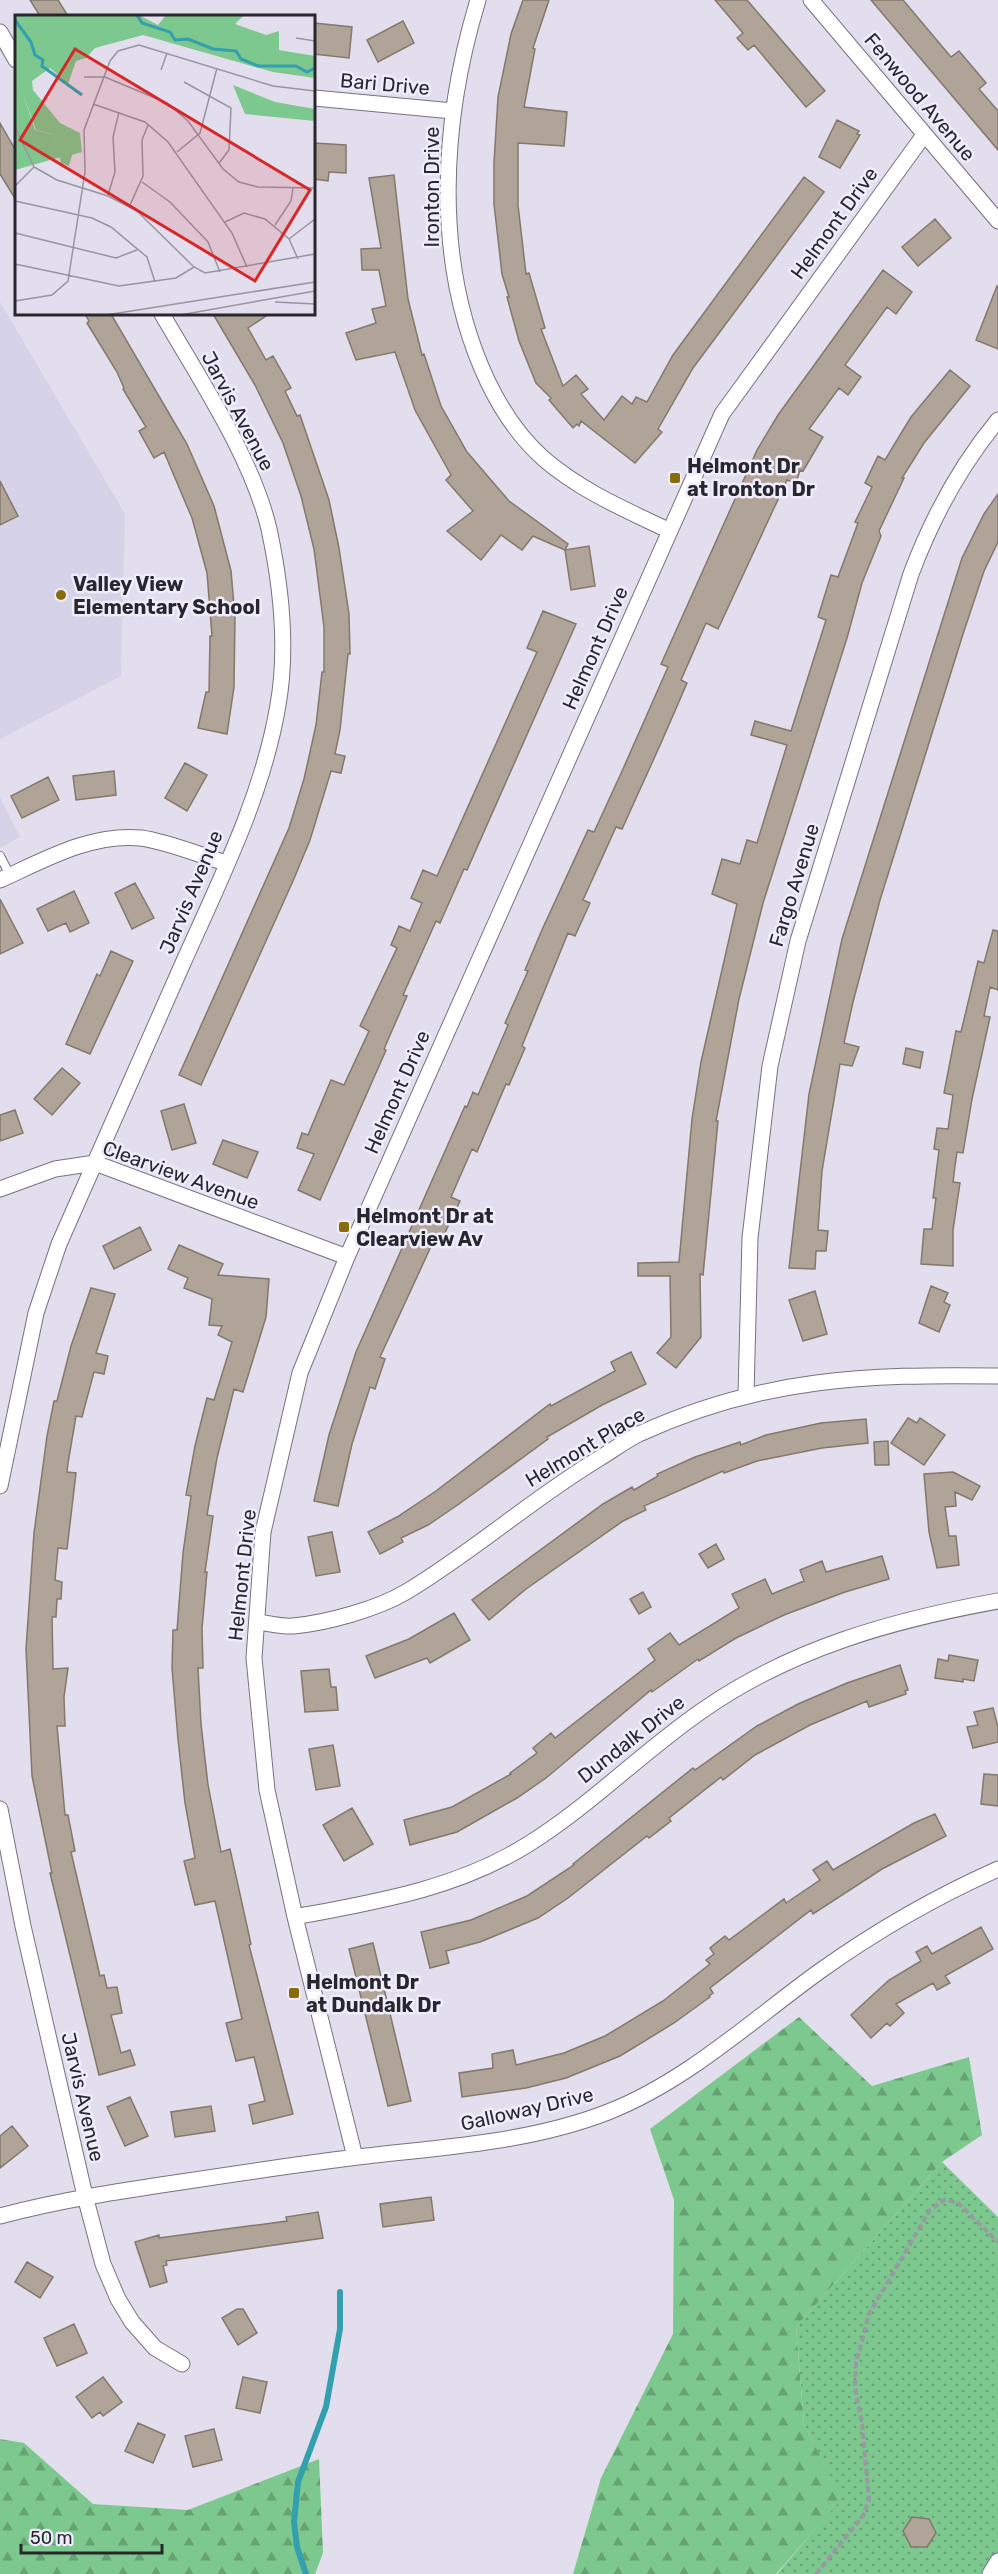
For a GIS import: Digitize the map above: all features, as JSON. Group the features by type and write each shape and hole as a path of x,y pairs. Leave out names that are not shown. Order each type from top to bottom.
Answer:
{"street":[{"name":"Ironton Drive","path":"478,0 465,49 453,111 449,172 449,225 455,277 468,337 493,391 517,430 544,459 575,482 607,501 670,531"},
{"name":"Fenwood Avenue","path":"811,0 998,220"},
{"path":"0,32 15,58"},
{"name":"Bari Drive","path":"315,98 453,111"},
{"name":"Helmont Drive","path":"355,2157 295,1917 267,1790 254,1658 263,1532 300,1372 347,1257 722,414 924,135"},
{"name":"Jarvis Avenue","path":"0,1486 36,1313 59,1244 254,800 279,704 282,647 280,603 269,529 258,495 228,430 163,315"},
{"name":"Fargo Avenue","path":"746,1395 750,1238 756,1174 770,1066 798,941 918,556 932,521 956,478 998,420"},
{"path":"5,878 71,849 114,838 142,838 226,863"},
{"name":"Clearview Avenue","path":"0,1189 55,1169 95,1163 347,1257"},
{"name":"Helmont Place","path":"257,1622 291,1626 332,1619 361,1611 404,1593 578,1471 636,1435 694,1411 746,1395 808,1383 860,1377 998,1376"},
{"name":"Dundalk Drive","path":"295,1917 422,1891 486,1866 527,1845 582,1805 703,1709 768,1671 848,1636 947,1610 998,1601"},
{"name":"Jarvis Avenue","path":"0,1809 22,1926 103,2264 118,2299 144,2337 168,2357 182,2364"},
{"name":"Galloway Drive","path":"0,2216 47,2203 85,2196 355,2157 484,2142 561,2127 609,2112 652,2091 687,2070 822,1970 902,1917 942,1894 998,1869"},
{"path":"990,2574 998,2561"}],"lane":[{"path":"0,856 5,878"}],"path":[{"path":"816,2574 863,2516 869,2500 862,2423 855,2388 856,2362 869,2314 930,2210 944,2200 957,2202 998,2242"}],"shaded area":[{"name":"Valley View Elementary School","path":"0,302 125,514 121,676 0,739"},
{"path":"0,797 20,837 0,848"}],"green space":[{"path":"799,2017 872,2086 969,2057 982,2135 942,2162 796,2327 804,2424 842,2499 776,2574 573,2574 601,2478 673,2334 674,2200 650,2129"},
{"path":"942,2162 998,2217 998,2574 777,2574 841,2499 804,2424 796,2327"},
{"path":"0,2439 24,2443 93,2504 188,2510 319,2459 323,2553 315,2574 0,2574"}],"building":[{"path":"30,0 58,0 67,15 39,15"},
{"path":"523,0 549,0 533,48 535,49 524,107 567,112 564,146 518,143 518,205 526,274 529,273 545,328 541,329 563,386 576,375 588,389 581,394 604,420 622,396 632,404 636,397 647,402 673,355 804,177 824,192 693,368 658,429 662,432 635,463 581,421 579,426 577,424 573,428 549,400 551,398 536,383 519,341 507,297 509,297 502,274 494,204 494,163 498,97 511,34"},
{"path":"715,0 747,0 825,91 806,107 754,45 748,50 737,38 743,33"},
{"path":"871,0 903,0 951,57 959,51 986,83 979,89 998,111 998,150"},
{"path":"403,21 414,43 378,62 367,40"},
{"path":"315,23 352,27 349,58 315,54"},
{"path":"837,120 859,131 857,134 860,135 840,168 819,157"},
{"path":"0,123 15,149 15,198 0,174"},
{"path":"315,143 346,145 346,173 329,172 328,181 315,179"},
{"path":"394,175 408,299 422,355 424,354 441,406 467,452 509,501 568,544 565,550 533,536 522,550 501,535 481,560 447,531 473,511 446,480 451,475 415,410 395,352 356,360 346,333 376,323 372,309 386,306 379,270 362,270 361,249 381,248 369,178"},
{"path":"935,219 951,238 918,266 902,247"},
{"path":"883,270 912,292 896,314 887,307 845,365 861,377 848,395 839,388 809,429 823,437 803,471 800,470 796,483 787,480 718,629 706,623 681,680 687,683 661,743 622,829 616,827 583,900 590,903 575,936 568,933 522,1046 525,1048 509,1085 506,1084 477,1152 472,1149 451,1197 460,1201 440,1243 434,1240 380,1357 385,1359 375,1389 370,1387 352,1444 338,1506 314,1501 329,1435 356,1352 465,1106 467,1107 473,1092 478,1095 508,1025 505,1023 528,971 525,970 541,932 588,830 594,832 623,769 668,667 661,664 757,450 778,415"},
{"path":"998,286 998,349 976,340"},
{"path":"86,315 112,315 187,444 214,506 231,571 235,617 234,687 227,734 198,728 206,692 209,692 210,636 212,636 207,573 192,518 164,452 154,458 139,431 146,427 123,389 117,372 87,323 89,321"},
{"path":"214,315 268,315 248,328 266,360 273,356 291,388 285,391 297,416 300,415 329,500 349,614 350,654 348,654 340,730 335,754 345,756 341,773 331,771 310,840 201,1085 179,1075 289,828 304,779 316,725 322,672 324,672 324,627 314,549 301,496 283,443 255,385"},
{"path":"950,370 970,386 924,443 902,478 904,478 879,531 881,536 862,583 847,638 763,903 739,999 716,1121 718,1121 703,1275 700,1274 701,1337 676,1368 657,1353 671,1337 670,1276 638,1276 638,1263 679,1262 692,1119 701,1062 737,904 712,894 722,859 740,864 747,840 757,843 787,745 751,735 755,721 791,731 826,620 818,617 831,575 838,577 858,523 855,522 872,487 865,483 878,456 885,460 911,417"},
{"path":"0,481 18,516 0,525"},
{"path":"998,494 998,542 984,571 963,634 880,900 853,1002 844,1043 859,1047 852,1066 840,1064 822,1171 818,1230 828,1231 826,1251 816,1251 815,1269 789,1268 809,1094 842,939 962,558 984,514"},
{"path":"589,546 595,586 571,590 565,550"},
{"path":"543,611 576,624 467,870 464,869 440,923 436,921 403,995 407,996 384,1049 386,1050 320,1200 298,1190 314,1154 297,1148 302,1133 308,1135 331,1080 344,1085 369,1031 360,1026 397,948 391,945 399,926 410,931 422,903 411,898 423,870 437,876 537,652 527,648"},
{"path":"185,763 207,775 187,811 165,798"},
{"path":"114,771 116,795 76,800 73,776"},
{"path":"48,777 59,800 22,818 11,796"},
{"path":"135,883 154,918 132,929 115,893"},
{"path":"74,891 89,923 70,932 66,923 48,931 37,909"},
{"path":"0,899 23,943 0,954"},
{"path":"993,930 998,931 998,990 990,987 984,1016 990,1017 963,1153 957,1152 953,1182 960,1183 953,1230 953,1266 921,1264 924,1229 932,1229 936,1198 933,1198 939,1150 934,1149 937,1128 948,1129 953,1095 944,1093 956,1031 961,1032 978,961 984,963"},
{"path":"111,951 133,961 90,1054 66,1044 97,974 100,976"},
{"path":"906,1048 923,1052 920,1068 903,1064"},
{"path":"62,1068 80,1083 52,1115 34,1099"},
{"path":"184,1104 196,1143 172,1150 161,1111"},
{"path":"15,1110 23,1133 0,1141 0,1115"},
{"path":"223,1140 258,1152 247,1178 213,1164"},
{"path":"140,1227 151,1250 114,1269 103,1246"},
{"path":"179,1245 223,1264 218,1275 269,1279 266,1317 243,1392 234,1389 217,1458 207,1515 213,1516 205,1572 207,1572 202,1628 203,1668 198,1668 208,1785 221,1852 230,1849 251,1944 249,1945 293,2114 253,2124 249,2105 265,2101 254,2057 236,2061 226,2023 242,2019 215,1901 195,1905 184,1861 195,1858 185,1803 178,1739 172,1668 173,1630 177,1630 183,1553 191,1496 186,1495 195,1446 207,1398 214,1400 232,1342 218,1335 222,1326 209,1325 212,1299 184,1288 188,1278 168,1269"},
{"path":"931,1286 948,1293 944,1302 950,1305 939,1332 919,1323"},
{"path":"91,1288 115,1294 96,1353 108,1356 104,1374 94,1372 82,1417 76,1416 67,1472 76,1473 67,1549 58,1548 55,1580 62,1582 61,1599 57,1599 56,1617 52,1617 53,1669 68,1668 64,1697 65,1726 57,1726 65,1815 68,1815 75,1851 71,1852 100,1976 104,1975 107,1988 117,1987 122,2013 111,2015 121,2053 130,2050 135,2065 99,2075 50,1873 52,1873 32,1776 26,1649 34,1533 47,1436 54,1401 57,1401 71,1346"},
{"path":"815,1291 827,1334 803,1341 789,1300"},
{"path":"631,1352 646,1384 602,1405 547,1437 548,1439 459,1504 428,1525 401,1538 403,1542 380,1554 368,1532 397,1517 436,1491 550,1404 551,1406 615,1371 611,1362"},
{"path":"908,1418 917,1423 920,1418 945,1435 924,1465 891,1443"},
{"path":"866,1419 868,1443 822,1448 757,1461 724,1473 723,1471 644,1506 646,1510 623,1521 526,1589 489,1620 472,1600 603,1504 632,1487 634,1490 658,1476 657,1474 695,1457 740,1442 741,1445 766,1435 821,1423"},
{"path":"888,1441 889,1465 875,1465 874,1442"},
{"path":"953,1472 980,1486 972,1500 955,1492 956,1506 945,1507 949,1536 956,1536 959,1565 937,1568 929,1532 924,1474"},
{"path":"332,1532 340,1572 316,1576 308,1537"},
{"path":"716,1544 724,1559 708,1568 699,1554"},
{"path":"882,1556 889,1579 845,1592 784,1615 736,1638 699,1661 698,1659 652,1692 651,1690 546,1778 517,1798 457,1832 410,1845 404,1820 452,1807 511,1774 537,1753 533,1748 551,1733 555,1738 655,1660 648,1649 670,1633 679,1645 739,1608 732,1594 765,1579 772,1594 804,1581 800,1570 822,1561 826,1572"},
{"path":"643,1592 651,1607 639,1614 630,1599"},
{"path":"454,1613 470,1640 430,1663 427,1658 375,1678 366,1656 409,1639"},
{"path":"949,1655 978,1660 974,1681 963,1679 963,1682 935,1678 938,1659 948,1661"},
{"path":"900,1665 908,1690 905,1691 906,1694 869,1707 867,1701 810,1725 755,1755 723,1780 721,1777 669,1818 671,1821 649,1838 647,1836 568,1898 538,1918 480,1942 446,1951 449,1963 430,1968 421,1932 471,1920 527,1896 574,1865 693,1768 695,1770 757,1726 798,1704 847,1683"},
{"path":"329,1669 331,1687 336,1687 338,1710 305,1712 301,1671"},
{"path":"993,1708 998,1727 998,1742 973,1748 967,1727 978,1725 974,1712"},
{"path":"333,1745 340,1786 316,1790 309,1749"},
{"path":"984,1774 998,1775 998,1806 981,1804"},
{"path":"352,1808 373,1844 344,1861 323,1825"},
{"path":"935,1814 946,1836 882,1869 813,1914 811,1910 710,1988 713,1993 710,1997 674,2023 620,2056 566,2078 526,2088 462,2097 459,2073 493,2068 492,2054 513,2050 516,2065 564,2053 605,2036 663,2001 710,1964 706,1960 714,1954 710,1948 725,1936 729,1940 784,1899 786,1903 820,1880 813,1870 827,1861 833,1870 914,1823"},
{"path":"981,1927 993,1949 945,1976 950,1983 937,1990 933,1983 896,2004 904,2013 890,2026 887,2023 871,2038 851,2015 889,1980 921,1961 916,1952 927,1946 932,1954"},
{"path":"373,1943 411,2101 388,2106 349,1949"},
{"path":"130,2097 148,2136 125,2146 107,2107"},
{"path":"211,2106 215,2131 175,2137 171,2112"},
{"path":"12,2126 28,2146 0,2168 0,2136"},
{"path":"431,2197 434,2220 383,2227 380,2204"},
{"path":"318,2212 323,2238 166,2261 167,2265 163,2266 167,2282 150,2287 135,2242 159,2235 159,2238 287,2221 286,2217"},
{"path":"27,2262 53,2277 40,2298 15,2282"},
{"path":"237,2309 243,2309 257,2333 238,2345 222,2318"},
{"path":"74,2324 87,2353 57,2366 44,2338"},
{"path":"103,2377 122,2402 103,2416 100,2412 92,2418 76,2397"},
{"path":"243,2377 267,2382 260,2413 236,2408"},
{"path":"138,2423 165,2435 153,2463 125,2451"},
{"path":"214,2429 222,2460 193,2467 185,2436"},
{"path":"912,2517 929,2519 936,2533 927,2547 911,2547 903,2531"}],"waterway":[{"path":"306,2574 297,2547 294,2522 298,2482 326,2407 340,2329 340,2292"}],"place":[{"name":"Helmont Dr at Ironton Dr","path":"675,478"},
{"name":"Valley View Elementary School","path":"61,595"},
{"name":"Helmont Dr at Clearview Av","path":"344,1227"},
{"name":"Helmont Dr at Dundalk Dr","path":"294,1993"}]}
